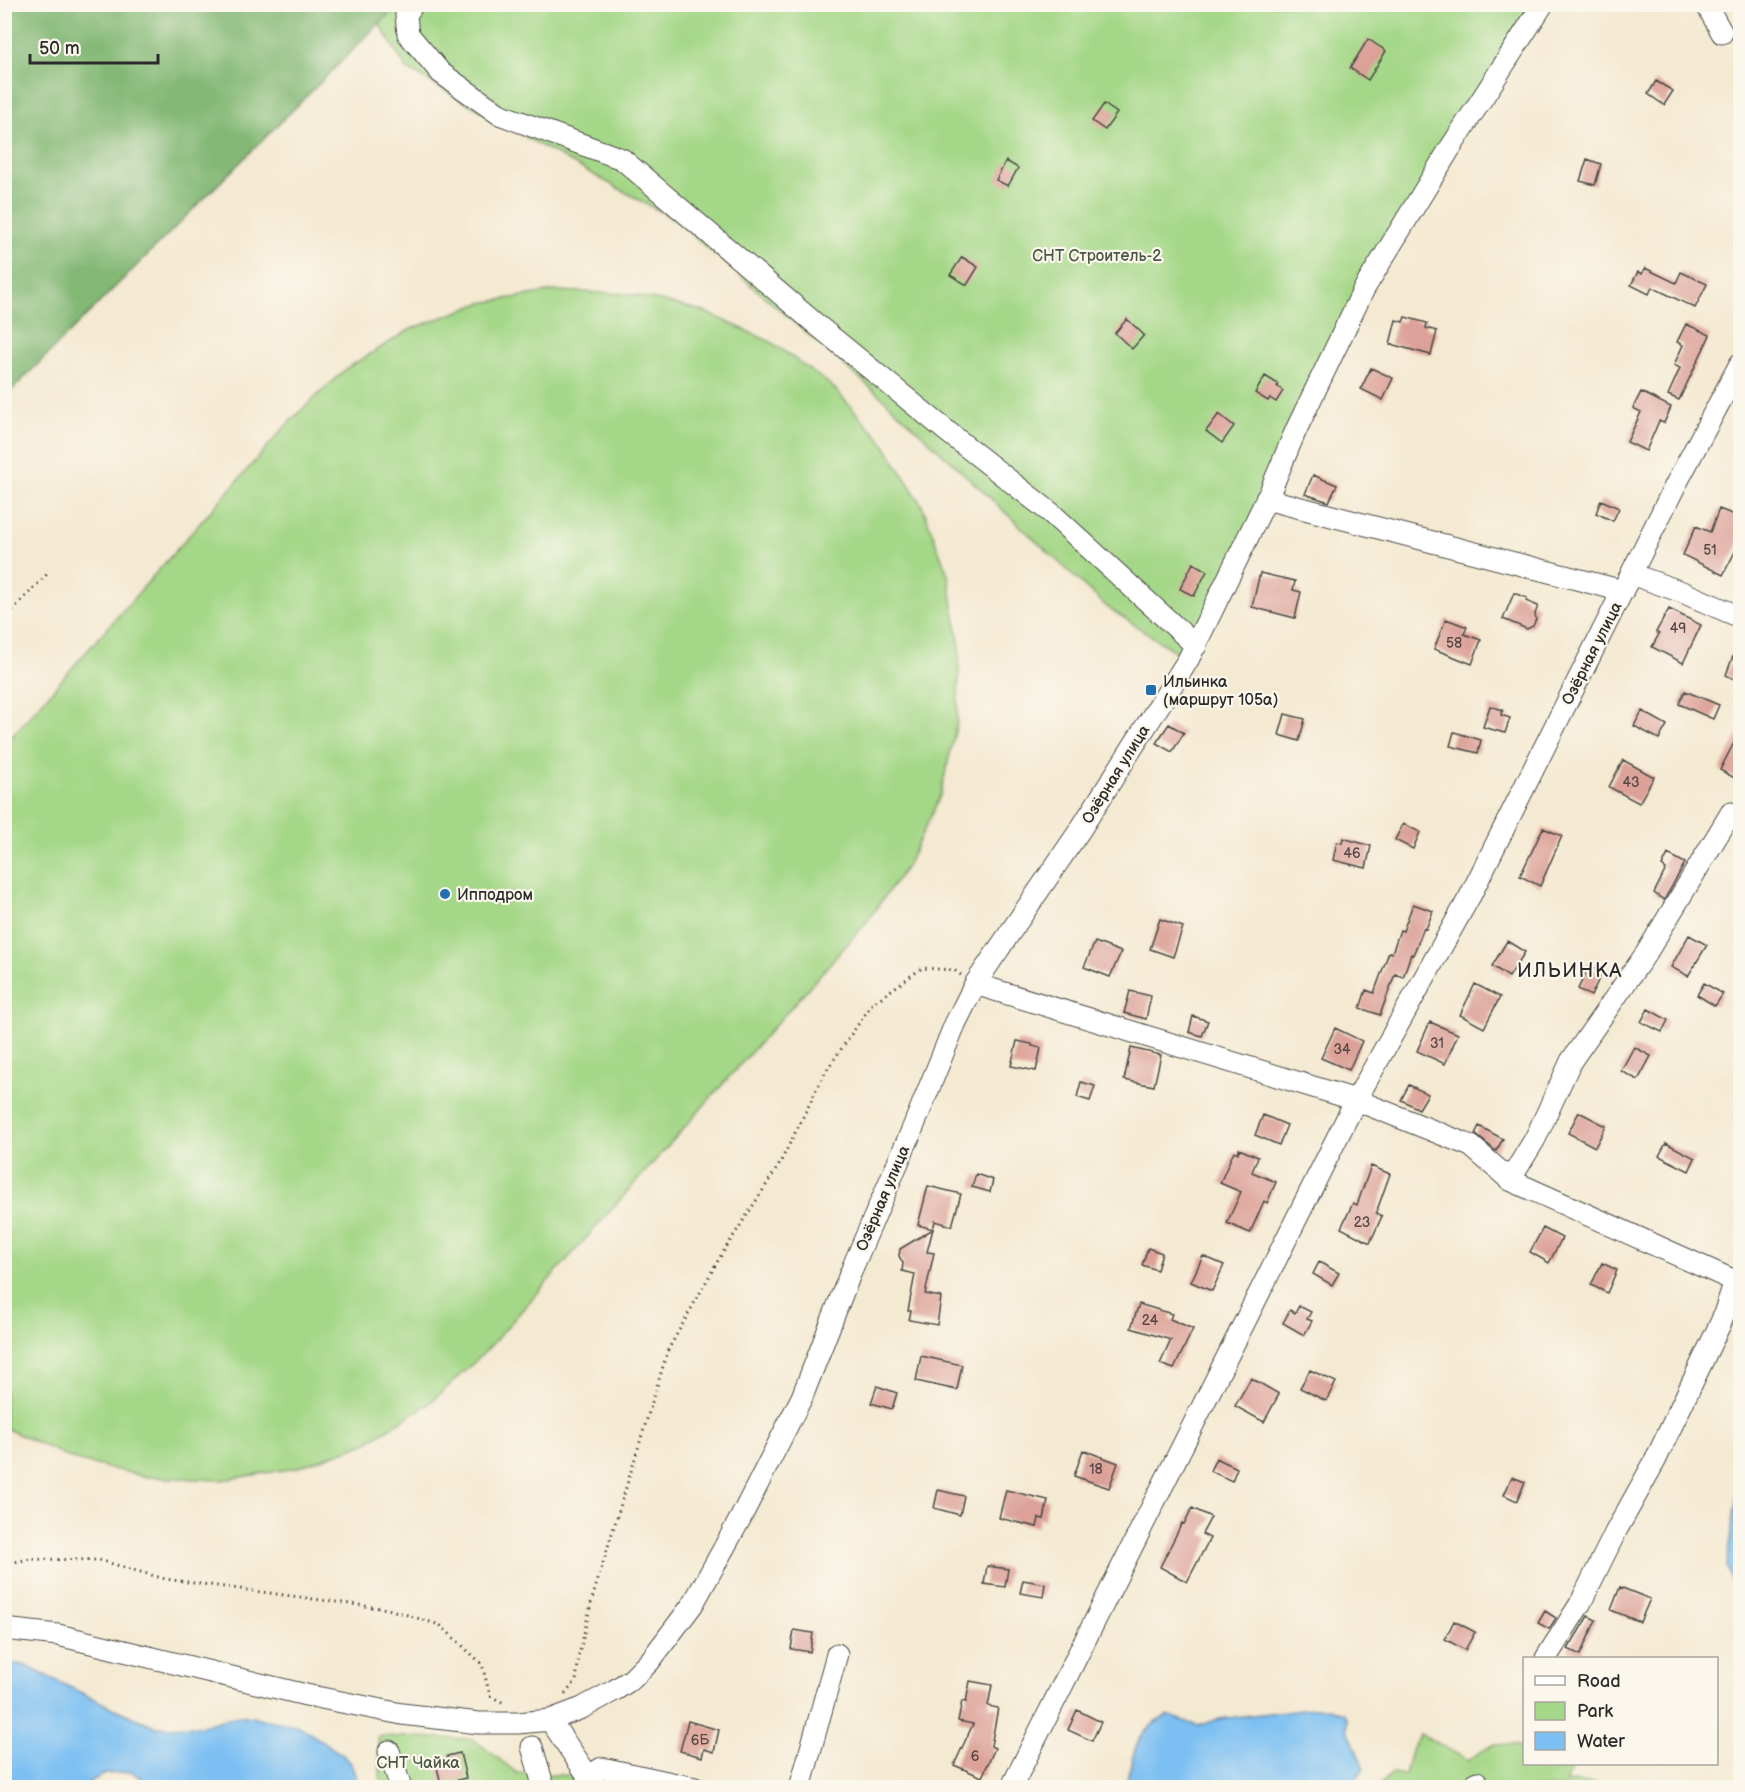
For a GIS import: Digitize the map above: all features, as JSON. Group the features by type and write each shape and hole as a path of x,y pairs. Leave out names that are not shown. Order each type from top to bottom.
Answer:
{"street":[{"path":"413,4 406,15 408,34 441,73 499,114 622,159 826,332 1051,513 1196,646"},
{"name":"Озёрная улица","path":"4,1629 58,1635 306,1695 402,1714 479,1724 550,1720 582,1708 615,1690 632,1679 650,1661 693,1604 740,1520 802,1397 854,1264 955,1024 975,984 1080,830 1188,660 1364,289 1449,150 1543,4"},
{"path":"1706,4 1722,33"},
{"name":"Озёрная улица","path":"1011,1788 1356,1100 1470,896 1675,486 1740,364"},
{"path":"1266,499 1627,583 1682,592 1740,617"},
{"path":"1510,1180 1535,1139 1571,1061 1647,952 1731,813"},
{"path":"975,984 1356,1100 1471,1146 1510,1180 1738,1276 1722,1320 1655,1461 1616,1531 1580,1604 1547,1657"},
{"path":"800,1788 837,1654"},
{"path":"550,1720 591,1782 602,1768 695,1788"},
{"path":"532,1747 543,1788"},
{"path":"389,1751 401,1788"}],"path":[{"path":"4,619 49,572"},
{"path":"556,1697 565,1694 576,1680 579,1655 592,1599 668,1350 720,1257 779,1165 826,1071 872,1004 922,968 954,970 975,984"},
{"path":"4,1564 30,1559 99,1560 165,1579 388,1609 440,1625 482,1664 490,1696 506,1704"}],"green space":[{"path":"5,4 398,4 398,5 5,397"},
{"name":"СНТ Строитель-2","path":"398,4 1530,5 1360,295 1188,660 1107,607 886,401 674,219 406,68 379,23"},
{"name":"Ипподром","path":"555,291 630,294 703,311 771,342 832,386 882,441 922,505 948,575 960,648 957,723 940,796 908,864 865,924 485,1352 430,1403 366,1443 296,1468 222,1480 147,1477 75,1460 5,1428 5,744 292,419 347,368 411,329 481,303"},
{"path":"1420,1734 1468,1760 1494,1744 1514,1745 1523,1748 1523,1765 1570,1765 1573,1766 1565,1782 1610,1784 1608,1788 1377,1788 1392,1773 1405,1775 1411,1750"},
{"name":"СНТ Чайка","path":"378,1736 473,1739 517,1773 579,1776 587,1787 381,1787"}],"water":[{"path":"1740,1472 1740,1610 1727,1566"},
{"path":"5,1662 24,1665 157,1727 200,1726 241,1715 299,1726 350,1762 360,1787 155,1787 132,1772 105,1774 80,1787 5,1787"},
{"path":"1329,1708 1343,1713 1347,1719 1347,1730 1364,1769 1347,1787 1128,1788 1126,1784 1134,1752 1142,1735 1157,1721 1168,1715 1198,1726 1219,1719"}],"building":[{"path":"1368,39 1386,51 1368,80 1350,68"},
{"path":"1656,81 1673,91 1664,105 1648,94"},
{"path":"1104,104 1117,113 1105,130 1092,121"},
{"path":"1587,159 1601,164 1595,185 1580,181"},
{"path":"1006,161 1018,168 1008,186 996,180"},
{"path":"962,257 978,267 967,285 950,275"},
{"path":"1645,268 1676,283 1681,272 1707,284 1695,308 1652,287 1649,294 1631,285 1638,272 1642,274"},
{"path":"1405,317 1427,323 1426,328 1437,331 1431,355 1390,344 1396,320 1403,322"},
{"path":"1127,319 1144,335 1132,349 1115,333"},
{"path":"1686,324 1710,335 1679,400 1668,395 1680,368 1674,365 1683,345 1677,342"},
{"path":"1371,368 1393,378 1383,400 1361,389"},
{"path":"1265,376 1278,384 1277,386 1283,391 1276,402 1270,398 1268,401 1255,393"},
{"path":"1641,392 1671,407 1664,423 1659,421 1646,451 1627,442 1641,412 1633,408"},
{"path":"1219,414 1234,426 1222,443 1206,431"},
{"path":"1313,475 1337,485 1329,502 1305,494"},
{"path":"1601,500 1619,508 1613,521 1596,513"},
{"path":"1719,509 1740,517 1738,546 1723,575 1683,555 1696,526 1710,532"},
{"path":"1193,563 1207,571 1194,596 1180,589"},
{"path":"1260,573 1295,581 1293,590 1301,592 1295,618 1252,607"},
{"path":"1514,593 1538,606 1533,626 1527,629 1503,619"},
{"path":"1669,609 1701,625 1683,663 1652,647 1659,634 1656,632"},
{"path":"1446,619 1467,627 1464,634 1481,640 1472,664 1434,649"},
{"path":"1740,640 1740,682 1726,675"},
{"path":"1685,691 1719,705 1713,719 1679,704"},
{"path":"1490,706 1503,710 1501,715 1510,718 1505,733 1483,727"},
{"path":"1642,711 1667,725 1659,739 1634,726"},
{"path":"1285,714 1305,719 1299,741 1279,735"},
{"path":"1169,724 1184,733 1172,752 1156,743"},
{"path":"1740,731 1740,781 1720,770"},
{"path":"1454,732 1481,740 1478,753 1450,746"},
{"path":"1623,760 1654,777 1639,803 1609,787"},
{"path":"1403,824 1420,832 1413,849 1395,840"},
{"path":"1543,828 1562,836 1540,886 1520,876"},
{"path":"1343,838 1371,846 1366,868 1333,860 1337,842 1342,843"},
{"path":"1668,854 1685,863 1664,900 1654,893 1666,869 1662,866"},
{"path":"1413,904 1433,911 1413,955 1411,954 1403,977 1395,974 1380,1015 1360,1008 1366,990 1374,993 1389,952 1392,953 1400,930 1403,931"},
{"path":"1160,919 1183,927 1173,957 1150,949"},
{"path":"1689,935 1707,945 1688,976 1671,967"},
{"path":"1507,941 1525,952 1509,977 1492,966"},
{"path":"1095,942 1121,952 1110,977 1084,967"},
{"path":"1589,966 1602,972 1591,996 1578,989"},
{"path":"1704,983 1723,994 1715,1006 1697,995"},
{"path":"1475,984 1500,997 1484,1028 1460,1015"},
{"path":"1130,991 1151,996 1146,1019 1124,1013"},
{"path":"1648,1009 1668,1020 1662,1032 1641,1022"},
{"path":"1193,1016 1208,1021 1202,1036 1189,1032"},
{"path":"1430,1022 1458,1034 1445,1064 1417,1051"},
{"path":"1335,1028 1362,1041 1349,1070 1321,1058"},
{"path":"1017,1041 1041,1048 1036,1071 1011,1066"},
{"path":"1634,1047 1651,1056 1638,1080 1621,1071"},
{"path":"1131,1048 1161,1055 1154,1086 1124,1080"},
{"path":"1081,1082 1095,1086 1090,1101 1077,1097"},
{"path":"1409,1085 1428,1094 1419,1109 1401,1100"},
{"path":"1579,1112 1606,1126 1595,1147 1568,1133"},
{"path":"1263,1115 1287,1125 1279,1145 1255,1135"},
{"path":"1479,1126 1503,1139 1496,1151 1475,1134"},
{"path":"1666,1143 1695,1158 1689,1171 1659,1156"},
{"path":"1239,1149 1258,1157 1252,1172 1276,1182 1267,1203 1264,1201 1250,1233 1227,1223 1241,1192 1220,1183 1234,1151 1238,1153"},
{"path":"1371,1166 1390,1174 1376,1213 1382,1216 1370,1243 1341,1228 1353,1203 1357,1205"},
{"path":"976,1174 993,1180 990,1192 972,1187"},
{"path":"928,1186 961,1194 952,1226 935,1221 933,1229 918,1225"},
{"path":"1543,1228 1562,1238 1549,1263 1530,1252"},
{"path":"933,1229 927,1252 934,1253 925,1294 941,1297 937,1325 909,1320 911,1311 908,1311 915,1274 902,1271 903,1263 899,1256 900,1249"},
{"path":"1148,1248 1162,1253 1157,1270 1142,1265"},
{"path":"1203,1256 1224,1265 1212,1291 1191,1282"},
{"path":"1319,1262 1339,1273 1332,1285 1313,1274"},
{"path":"1602,1263 1617,1270 1607,1293 1591,1285"},
{"path":"1139,1304 1172,1314 1170,1319 1193,1329 1174,1369 1160,1364 1171,1340 1131,1328"},
{"path":"1299,1306 1311,1312 1307,1319 1312,1321 1304,1335 1283,1323 1290,1310 1295,1313"},
{"path":"921,1356 962,1365 957,1390 916,1381"},
{"path":"1310,1370 1336,1382 1326,1401 1300,1388"},
{"path":"1251,1378 1279,1394 1264,1422 1235,1406"},
{"path":"877,1386 897,1393 892,1409 871,1403"},
{"path":"1083,1450 1118,1463 1109,1488 1074,1476"},
{"path":"1216,1458 1237,1468 1232,1481 1210,1471"},
{"path":"1512,1477 1525,1482 1517,1501 1504,1495"},
{"path":"938,1490 964,1496 960,1515 934,1508"},
{"path":"1006,1490 1048,1500 1044,1519 1039,1518 1037,1527 999,1518"},
{"path":"1192,1508 1211,1517 1202,1534 1210,1538 1187,1582 1160,1567"},
{"path":"987,1566 1008,1569 1005,1587 984,1584"},
{"path":"1023,1580 1045,1584 1043,1597 1020,1593"},
{"path":"1620,1587 1650,1599 1640,1622 1611,1610"},
{"path":"1545,1611 1556,1618 1549,1629 1538,1623"},
{"path":"1588,1616 1596,1620 1580,1655 1568,1649"},
{"path":"1454,1621 1475,1632 1465,1650 1445,1639"},
{"path":"794,1630 813,1633 810,1652 791,1649"},
{"path":"970,1681 992,1685 988,1706 998,1708 991,1746 995,1748 982,1777 954,1765 973,1724 958,1721 962,1701 966,1702"},
{"path":"1077,1710 1101,1722 1092,1741 1068,1730"},
{"path":"688,1721 719,1730 714,1752 704,1749 702,1757 680,1751"},
{"path":"460,1753 466,1778 441,1784 436,1763 448,1760 447,1756"}],"place":[{"name":"Ильинка (маршрут 105а)","path":"1151,690"},
{"name":"Ипподром","path":"445,894"}],"district":[{"name":"ИЛЬИНКА","path":"1570,970"}]}
